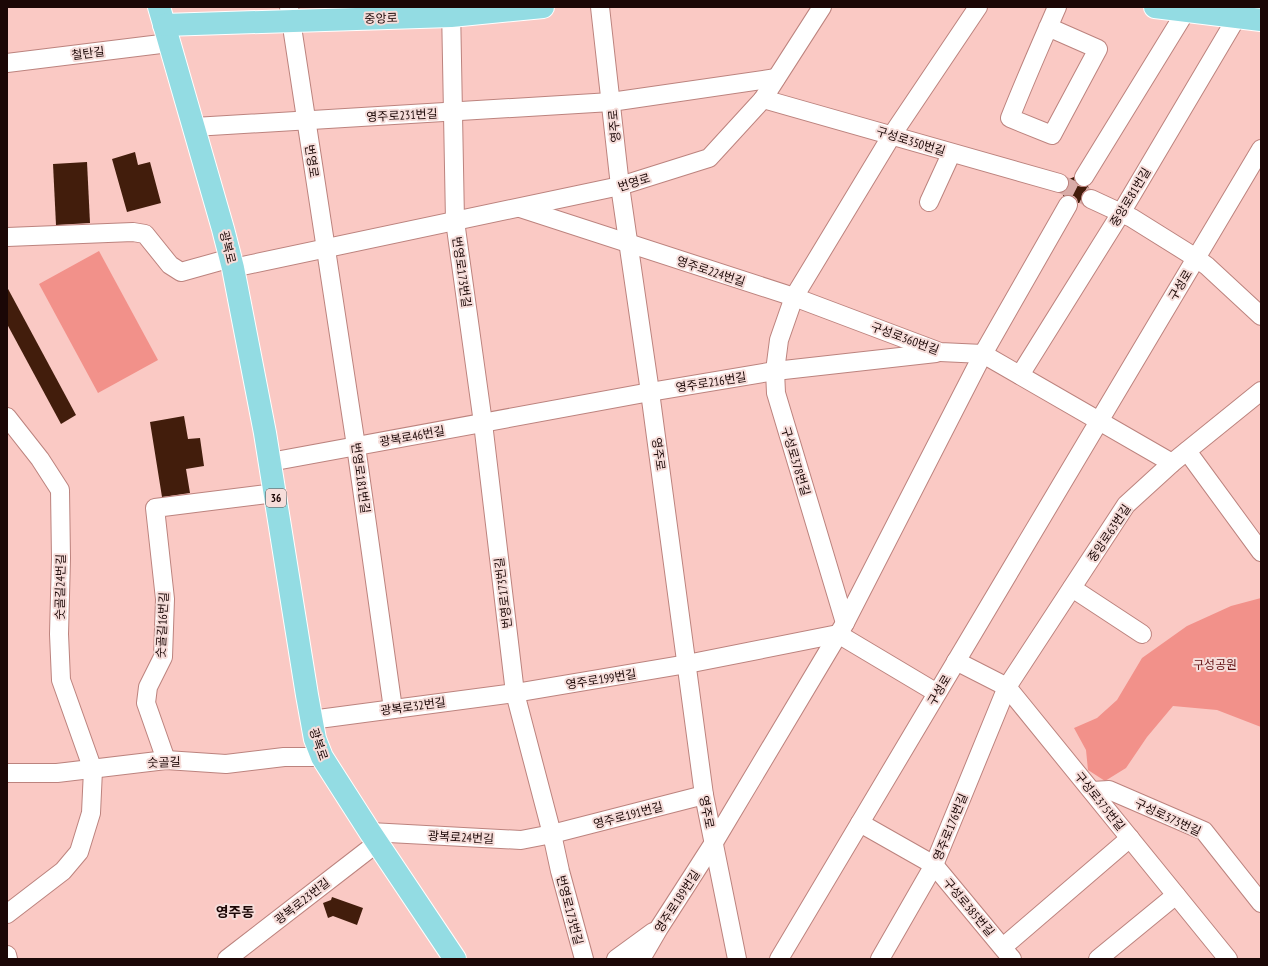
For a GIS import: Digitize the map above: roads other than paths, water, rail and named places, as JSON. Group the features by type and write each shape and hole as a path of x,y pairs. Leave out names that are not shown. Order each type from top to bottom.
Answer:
{"main road":[{"name":"중앙로","path":"164,25 290,14 451,12 543,7"},
{"path":"1155,7 1185,9 1261,20"},
{"name":"광복로","path":"164,25 232,263 264,425 315,739 322,757 455,959"}],"street":[{"name":"영주로","path":"600,7 620,186 650,392 704,795 737,959"},
{"name":"번영로","path":"7,237 133,232 145,234 170,265 181,272 326,248 620,186 710,158 763,99 822,7"},
{"name":"구성로378번길","path":"842,628 776,393 775,371 779,340 794,297 892,135 978,7"},
{"path":"1048,27 1098,49 1052,135 1010,118 1048,27 1057,7"},
{"path":"1084,177 1185,9"},
{"path":"451,12 455,221"},
{"path":"290,14 306,120"},
{"name":"중앙로81번길","path":"1020,375 1121,213 1237,17"},
{"name":"철탄길","path":"7,63 164,25"},
{"name":"영주로","path":"611,102 776,78"},
{"name":"구성로350번길","path":"763,99 892,135 951,154 1059,183"},
{"name":"영주로231번길","path":"194,127 611,102"},
{"name":"번영로","path":"306,120 326,248"},
{"name":"구성로","path":"779,959 1261,149"},
{"path":"929,202 951,154"},
{"path":"1091,199 1132,218 1196,258 1207,266 1261,316"},
{"name":"영주로189번길","path":"641,959 713,844 842,628 982,354 1068,204"},
{"path":"520,208 628,244"},
{"name":"번영로173번길","path":"455,221 483,423 515,693 584,959"},
{"name":"영주로224번길","path":"628,244 794,297"},
{"name":"번영로181번길","path":"326,248 356,446 393,709"},
{"name":"구성로360번길","path":"794,297 940,352 982,354 1099,421"},
{"name":"영주로216번길","path":"483,423 650,392 775,371 940,352"},
{"name":"중앙로63번길","path":"1007,688 1126,505 1172,463 1261,391"},
{"name":"숫골길24번길","path":"7,417 40,459 60,490 61,558 59,634 61,680 93,770"},
{"path":"1099,421 1172,463"},
{"name":"광복로46번길","path":"270,462 483,423"},
{"path":"1187,451 1261,552"},
{"name":"숫골길16번길","path":"166,760 146,703 148,687 163,657 165,599 155,508 275,493"},
{"path":"1072,588 1142,634"},
{"path":"686,664 842,628 937,693"},
{"name":"구성로375번길","path":"956,661 1007,688 1228,959"},
{"name":"영주로199번길","path":"515,693 686,664"},
{"name":"영주로176번길","path":"880,959 934,866 1007,688"},
{"name":"광복로32번길","path":"312,720 515,693"},
{"name":"숫골길","path":"7,773 57,773 93,770 166,760 226,764 284,757 322,757"},
{"path":"7,914 64,871 79,852 91,813 93,770"},
{"name":"구성로373번길","path":"1092,792 1109,790 1204,832 1261,903"},
{"name":"영주로191번길","path":"552,834 704,795"},
{"name":"구성로385번길","path":"860,823 934,866 1008,953"},
{"name":"광복로24번길","path":"374,838 521,840 552,834"},
{"name":"광복로23번길","path":"227,959 374,838"},
{"path":"1008,953 1130,838"},
{"path":"1098,959 1176,895"},
{"path":"616,959 659,928"},
{"path":"7,955 8,959"}],"tunnel":[{"path":"1059,183 1091,199"}],"district":[{"name":"영주동","path":"235,912"}],"park label":[{"name":"구성공원","path":"1215,664"}]}
